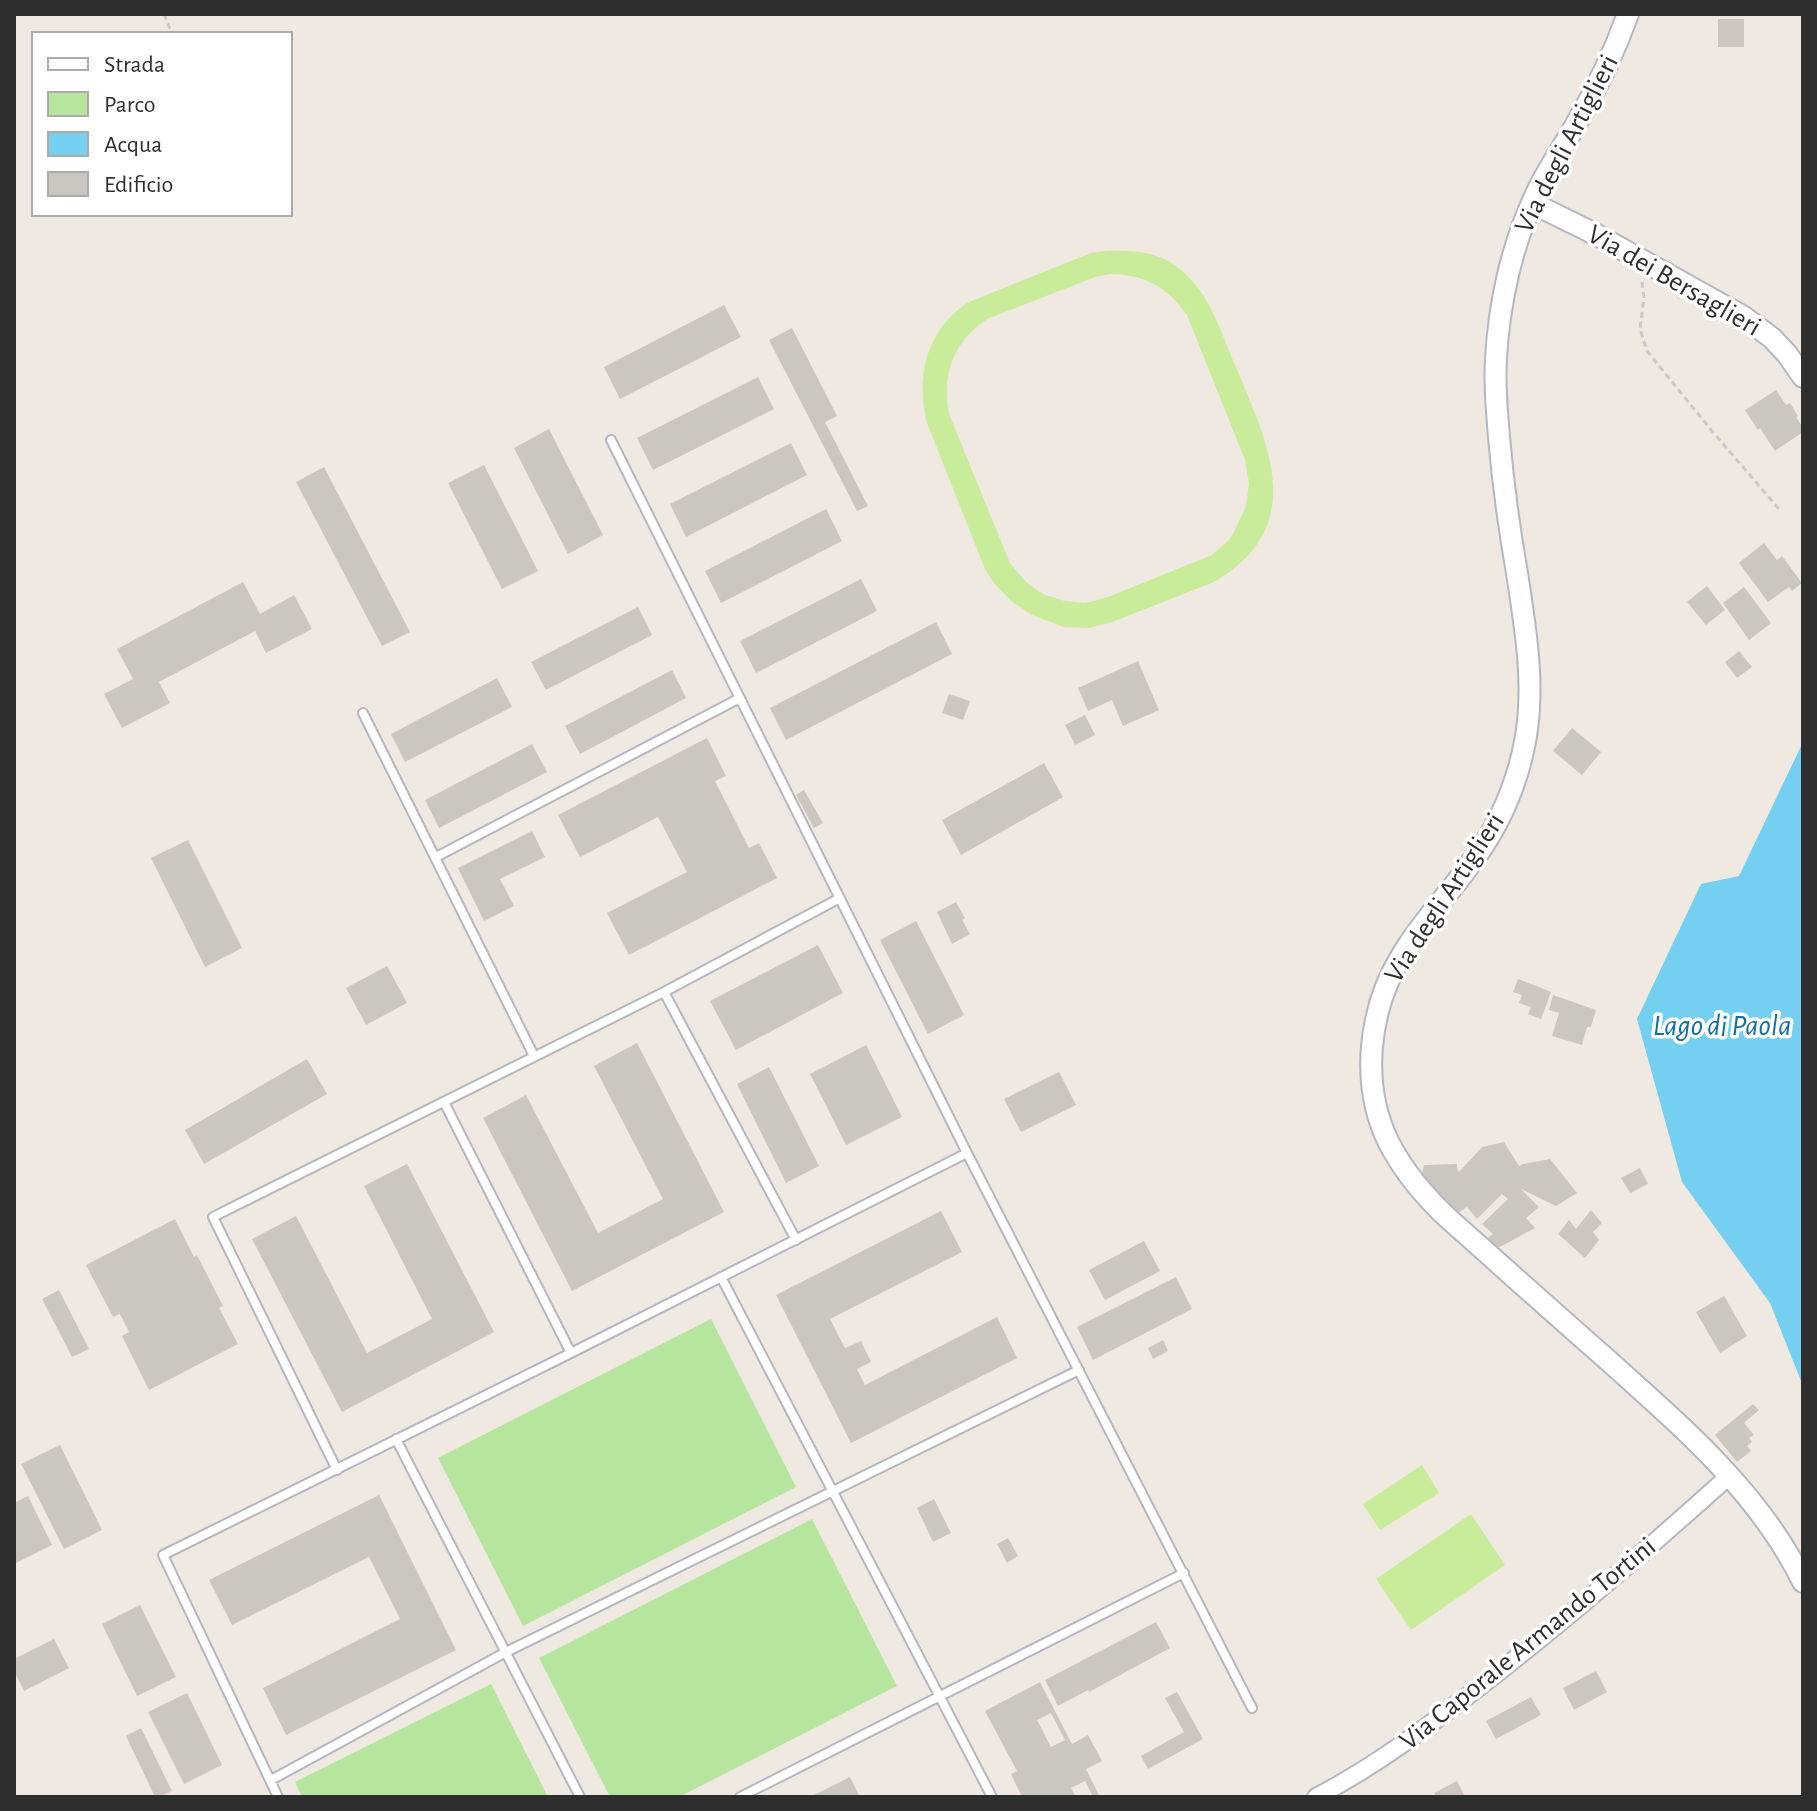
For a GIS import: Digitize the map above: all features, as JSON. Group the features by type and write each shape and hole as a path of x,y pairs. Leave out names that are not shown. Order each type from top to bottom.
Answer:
{"street":[{"name":"Via degli Artiglieri","path":"1628,14 1597,87 1532,203 1518,241 1499,327 1495,374 1501,453 1528,647 1530,687 1520,765 1512,791 1493,831 1471,865 1409,945 1389,982 1379,1006 1375,1027 1374,1093 1380,1120 1392,1148 1417,1186 1658,1405 1729,1476 1775,1533 1803,1582"},
{"name":"Via dei Bersaglieri","path":"1532,203 1724,305 1763,331 1787,354 1803,377"},
{"name":"Via Caporale Armando Tortini","path":"1316,1797 1373,1765 1488,1680 1643,1553 1729,1476"}],"lane":[{"path":"611,440 967,1153 1252,1708"},
{"path":"436,857 740,698"},
{"path":"363,713 534,1056"},
{"path":"337,1470 213,1217 664,992 840,898"},
{"path":"664,992 796,1240"},
{"path":"444,1102 571,1353"},
{"path":"278,1797 163,1555 967,1153"},
{"path":"721,1277 992,1797"},
{"path":"271,1780 506,1652 1079,1370"},
{"path":"396,1439 580,1797"},
{"path":"740,1797 1184,1573"}],"path":[{"path":"1643,260 1641,275 1644,297 1640,329 1647,351 1779,509"}],"green space":[{"path":"1124,251 1151,254 1176,266 1197,287 1218,325 1259,424 1273,482 1272,510 1262,536 1244,560 1214,582 1089,628 1064,627 1032,615 1011,601 994,583 985,569 927,423 923,388 924,371 934,340 955,313 969,302 1091,253","holes":["1122,275 1154,284 1172,297 1187,315 1245,460 1249,483 1246,506 1229,540 1212,555 1108,597 1086,603 1065,601 1035,589 1010,563 949,414 949,373 958,348 987,319 1095,277"]},
{"path":"711,1319 796,1487 523,1626 438,1458"},
{"path":"1422,1465 1439,1493 1380,1530 1363,1504"},
{"path":"1471,1514 1505,1565 1411,1630 1376,1579"},
{"path":"812,1519 897,1686 679,1797 610,1797 539,1658"},
{"path":"491,1684 548,1797 302,1797 295,1782"}],"water":[{"name":"Lago di Paola","path":"1803,742 1803,1386 1770,1303 1682,1182 1637,1019 1701,884 1739,876"}],"building":[{"path":"1718,19 1744,19 1744,47 1718,47"},
{"path":"724,305 741,337 620,399 604,367"},
{"path":"792,328 837,416 825,422 868,506 857,511 769,340"},
{"path":"758,377 774,409 653,470 637,438"},
{"path":"1776,390 1786,405 1790,403 1803,432 1775,451 1745,410"},
{"path":"549,429 603,535 568,554 514,448"},
{"path":"791,443 807,475 686,537 670,504"},
{"path":"484,465 538,571 502,589 448,483"},
{"path":"324,467 410,632 382,646 296,482"},
{"path":"826,509 842,541 721,603 705,571"},
{"path":"1764,543 1777,560 1782,556 1802,583 1792,591 1789,587 1768,602 1739,563"},
{"path":"861,579 877,611 756,673 740,641"},
{"path":"243,582 260,614 294,595 312,629 266,653 255,631 159,682 170,703 122,728 104,694 133,679 117,649"},
{"path":"1707,586 1725,610 1706,625 1687,602"},
{"path":"1744,587 1771,623 1749,640 1723,603"},
{"path":"638,607 652,635 546,690 531,662"},
{"path":"936,622 952,654 786,740 770,708"},
{"path":"1739,651 1752,667 1737,678 1725,662"},
{"path":"1138,661 1159,710 1123,726 1112,700 1088,711 1078,688"},
{"path":"672,670 686,698 580,754 565,726"},
{"path":"497,678 512,707 405,762 391,734"},
{"path":"949,694 970,701 963,720 942,713"},
{"path":"1085,715 1095,735 1075,745 1065,725"},
{"path":"1572,728 1601,752 1582,775 1553,751"},
{"path":"707,738 726,776 715,781 749,848 759,843 777,878 629,955 607,913 687,872 658,817 580,857 558,815"},
{"path":"532,744 547,772 439,828 425,800"},
{"path":"1044,763 1063,797 961,855 942,820"},
{"path":"804,790 823,823 814,828 796,795"},
{"path":"532,831 545,857 500,879 514,906 484,921 458,868"},
{"path":"188,840 242,948 205,967 151,858"},
{"path":"956,902 970,934 952,944 937,912"},
{"path":"916,921 964,1015 928,1034 880,940"},
{"path":"818,945 843,993 736,1050 710,1001"},
{"path":"387,966 407,1003 366,1025 346,988"},
{"path":"1518,979 1551,992 1541,1019 1528,1014 1531,1007 1519,1003 1522,995 1513,992"},
{"path":"1553,995 1596,1010 1582,1045 1552,1036 1559,1013 1549,1010"},
{"path":"637,1043 724,1212 572,1291 483,1118 526,1095 598,1233 663,1199 594,1066"},
{"path":"866,1045 902,1117 846,1145 810,1074"},
{"path":"307,1059 327,1094 204,1164 185,1130"},
{"path":"769,1067 819,1166 786,1183 737,1084"},
{"path":"1059,1072 1076,1105 1021,1132 1004,1099"},
{"path":"1504,1142 1519,1166 1550,1159 1577,1193 1556,1206 1521,1189 1539,1207 1526,1218 1535,1228 1498,1248 1488,1238 1493,1234 1482,1224 1508,1199 1502,1194 1477,1219 1467,1207 1458,1213 1421,1177 1424,1165 1457,1164 1459,1172 1482,1147"},
{"path":"407,1164 494,1332 342,1412 252,1239 296,1216 367,1353 432,1319 364,1186"},
{"path":"1640,1168 1648,1184 1630,1193 1621,1178"},
{"path":"1591,1210 1602,1223 1593,1232 1599,1240 1585,1258 1558,1234 1569,1220 1576,1229"},
{"path":"941,1211 962,1252 830,1319 845,1348 861,1341 871,1362 857,1369 865,1385 997,1317 1017,1358 851,1443 776,1295"},
{"path":"175,1219 223,1306 219,1308 238,1344 149,1390 122,1336 129,1332 120,1314 113,1317 86,1265"},
{"path":"1144,1241 1160,1271 1105,1300 1089,1270"},
{"path":"1176,1277 1192,1309 1093,1360 1077,1327"},
{"path":"59,1290 89,1349 72,1357 42,1299"},
{"path":"1724,1296 1747,1336 1720,1353 1696,1312"},
{"path":"1163,1340 1168,1351 1153,1359 1148,1348"},
{"path":"1753,1404 1759,1410 1744,1423 1754,1435 1749,1438 1752,1442 1747,1446 1751,1451 1737,1462 1715,1435"},
{"path":"60,1445 102,1530 64,1549 21,1464"},
{"path":"379,1495 456,1650 286,1735 263,1688 400,1619 369,1557 232,1625 209,1580"},
{"path":"28,1496 52,1545 14,1564 14,1503"},
{"path":"934,1499 951,1533 933,1542 917,1508"},
{"path":"1008,1538 1018,1556 1007,1563 997,1544"},
{"path":"140,1605 176,1677 137,1696 102,1624"},
{"path":"1156,1622 1170,1648 1058,1706 1045,1680"},
{"path":"54,1639 69,1668 24,1691 14,1671 14,1659"},
{"path":"1596,1671 1607,1692 1574,1710 1563,1688"},
{"path":"1040,1682 1072,1744 1088,1735 1102,1761 1086,1769 1100,1797 1093,1797 1085,1781 1071,1788 1076,1797 1022,1797 1011,1774 1017,1771 985,1711","holes":["1051,1713 1065,1740 1051,1747 1037,1720"]},
{"path":"1177,1692 1203,1739 1148,1769 1141,1756 1184,1732 1165,1698"},
{"path":"187,1693 222,1765 184,1784 148,1712"},
{"path":"1531,1697 1541,1715 1496,1739 1486,1721"},
{"path":"141,1728 172,1791 158,1797 155,1797 126,1736"},
{"path":"850,1777 860,1797 810,1797"},
{"path":"1457,1781 1465,1797 1436,1797 1434,1793"}]}
